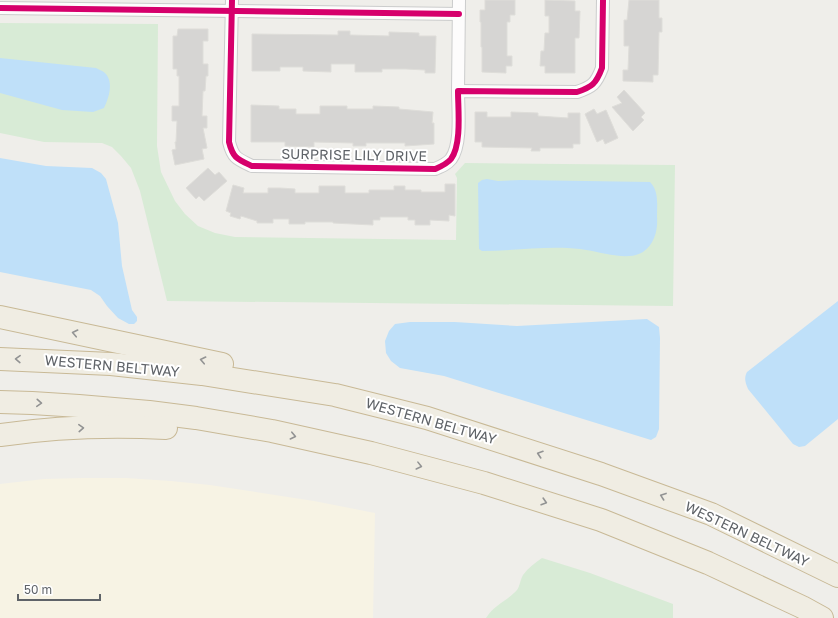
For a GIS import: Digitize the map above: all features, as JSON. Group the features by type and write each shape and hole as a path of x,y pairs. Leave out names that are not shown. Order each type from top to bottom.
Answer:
{"highway":[{"path":"0,317 265,373 335,395"},
{"name":"WESTERN BELTWAY","path":"0,359 126,366 202,374 335,395 427,418 601,474 711,514 838,576"},
{"path":"0,402 149,412 196,418 272,431 371,454 484,483 601,520 708,563 802,607 822,618"},
{"path":"0,435 34,430 131,427 272,431"}],"street":[{"name":"SURPRISE LILY DRIVE","path":"232,6 229,142 232,152 239,160 252,166 436,169 445,165 452,158 458,144 459,0"},
{"path":"458,91 577,92 591,87 598,78 602,68 603,0"},
{"path":"0,8 232,6 459,14"}],"shaded area":[{"path":"126,478 210,485 314,501 375,513 373,618 0,618 0,484 44,479"}],"green space":[{"path":"0,23 158,24 157,146 161,172 175,201 185,214 198,226 215,233 235,237 456,240 457,178 455,174 465,163 675,165 673,306 167,301 140,191 131,168 121,156 112,147 102,143 44,142 0,133"},
{"path":"542,558 590,573 673,604 673,618 486,618 497,606 517,590 525,572"}],"water":[{"path":"0,58 96,68 105,73 108,77 110,90 106,104 104,108 93,112 62,110 0,93"},
{"path":"0,158 46,166 92,168 101,173 106,179 118,223 122,266 132,310 137,317 137,321 134,324 129,324 118,318 100,296 91,290 0,272"},
{"path":"487,179 498,181 650,182 655,189 657,198 657,222 655,236 647,249 636,255 629,256 568,248 482,251 479,249 478,183"},
{"path":"838,301 838,419 805,446 799,447 793,444 748,389 745,376 747,372"},
{"path":"647,319 659,327 660,338 659,429 656,437 651,440 444,376 400,368 391,361 386,353 385,341 389,331 395,324 410,322 455,322 517,326"}],"building":[{"path":"485,0 515,0 515,15 510,15 510,22 507,22 507,56 512,56 512,66 506,66 506,73 482,72 480,10 485,10"},
{"path":"545,0 575,1 575,11 580,11 579,38 575,38 575,73 545,73 545,66 540,66 541,51 544,51 545,33 549,33 549,16 545,16"},
{"path":"629,0 659,0 659,18 662,18 662,32 659,32 658,75 653,75 653,82 623,81 623,70 628,70 629,46 624,46 624,20 627,20"},
{"path":"178,29 208,29 208,41 203,41 203,64 208,64 208,76 206,76 205,91 203,91 202,116 207,116 207,128 203,128 207,148 202,149 204,159 175,165 172,150 176,149 175,142 177,121 172,121 172,106 179,106 179,76 177,76 177,69 173,69 173,36 177,36"},
{"path":"338,31 350,31 350,35 389,36 389,32 419,33 419,36 436,36 435,73 425,73 425,70 406,69 382,69 382,72 355,72 355,64 331,64 331,72 303,71 303,67 280,67 280,71 252,71 252,34 338,35"},
{"path":"624,90 645,113 641,117 644,120 633,131 612,107 622,103 617,97"},
{"path":"251,105 279,106 279,109 296,109 296,114 320,114 320,106 347,106 347,109 373,109 373,106 399,107 399,109 433,112 432,123 434,123 434,144 405,146 405,143 366,143 366,146 353,146 353,143 314,142 314,147 285,146 285,142 251,142"},
{"path":"594,109 597,114 606,110 618,138 605,144 603,139 597,142 585,114"},
{"path":"475,112 487,112 487,117 511,117 511,112 538,113 538,116 568,118 568,113 580,113 580,144 573,144 573,148 540,148 540,151 531,151 532,148 482,147 482,142 475,142"},
{"path":"208,168 215,175 219,172 227,181 204,201 199,196 196,199 186,188"},
{"path":"445,184 455,184 455,216 449,215 449,221 430,220 430,225 415,225 415,220 408,220 408,217 380,217 380,220 373,220 373,225 333,222 305,222 305,224 289,224 289,219 273,219 273,223 257,223 257,221 241,216 240,219 230,216 231,213 226,211 233,185 244,188 243,193 268,193 268,188 280,188 295,189 295,193 319,193 319,186 345,186 345,193 369,193 369,190 394,190 394,186 405,186 405,190 421,190 421,192 445,192"}],"cycle path":[{"path":"232,0 229,142 232,152 236,157 252,166 435,169 451,159 457,145 459,126 458,91 577,92 593,84 598,78 602,68 603,0"},
{"path":"0,8 459,14"}]}
